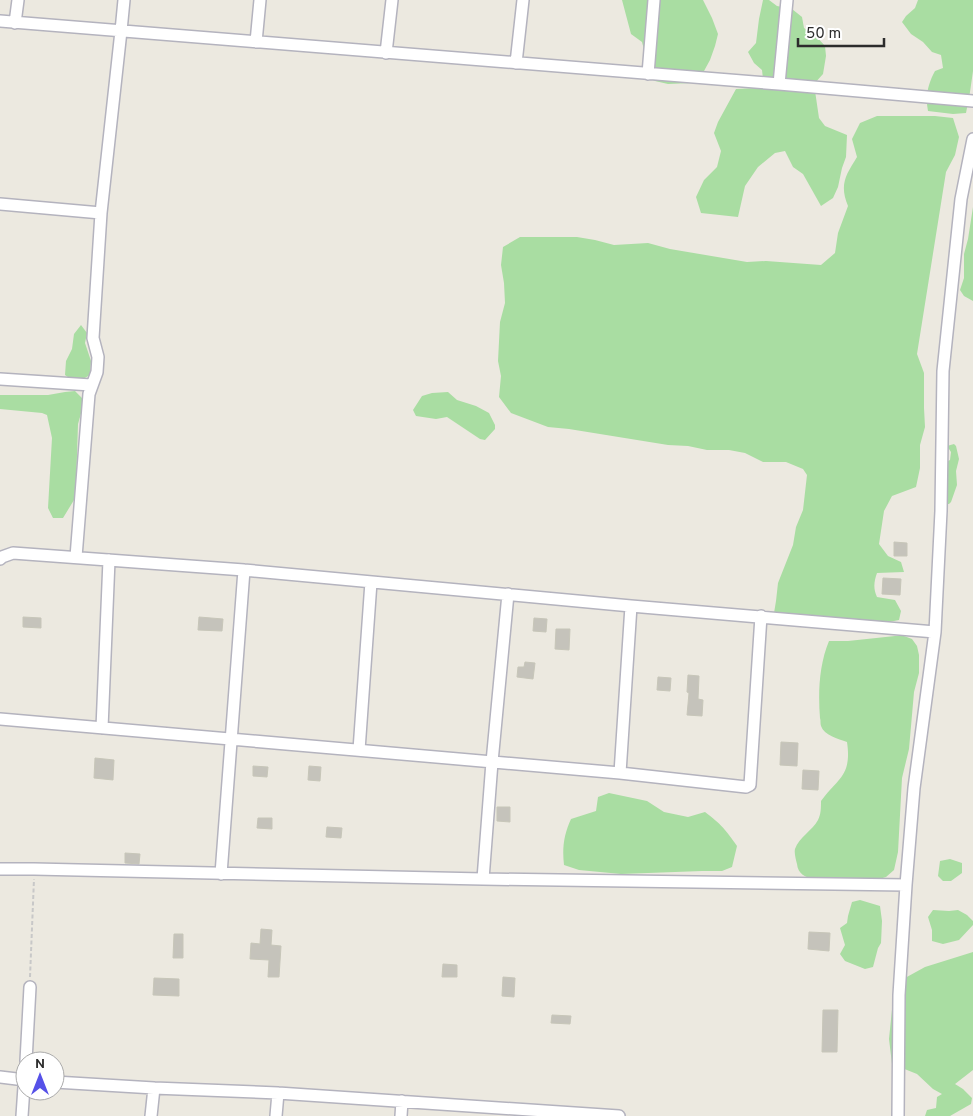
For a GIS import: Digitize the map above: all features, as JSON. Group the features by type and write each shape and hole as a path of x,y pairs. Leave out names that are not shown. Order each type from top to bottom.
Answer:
{"street":[{"path":"15,23 18,0"},
{"path":"76,558 89,394 97,372 98,357 93,338 101,213 124,0"},
{"path":"256,42 260,0"},
{"path":"386,53 392,0"},
{"path":"516,63 523,0"},
{"path":"648,74 654,0"},
{"path":"779,84 787,0"},
{"path":"0,22 973,101"},
{"path":"898,1116 899,995 906,884 914,788 935,632 941,511 943,371 960,199 973,139"},
{"path":"0,204 101,213"},
{"path":"0,379 91,386"},
{"path":"0,559 13,553 244,570 935,632"},
{"path":"102,728 109,560"},
{"path":"221,874 244,570"},
{"path":"359,750 370,582"},
{"path":"483,879 508,594"},
{"path":"620,773 631,606"},
{"path":"0,719 620,773 746,787 749,786 761,616"},
{"path":"0,869 483,879 906,884"},
{"path":"27,1051 30,987"},
{"path":"0,1077 15,1079"},
{"path":"65,1083 402,1101 533,1113 619,1116"},
{"path":"151,1116 154,1088"},
{"path":"276,1116 278,1094"},
{"path":"22,1116 23,1101"},
{"path":"401,1116 402,1101"}],"path":[{"path":"30,987 34,869"}],"green space":[{"path":"622,0 703,0 718,34 710,60 704,71 691,83 668,84 645,76 642,65 646,57 642,42 631,34"},
{"path":"763,0 769,0 777,6 792,9 802,17 804,28 816,36 825,46 826,56 823,74 814,84 819,118 825,126 847,135 846,157 838,187 833,198 821,206 803,174 793,167 785,151 775,153 758,167 745,186 738,217 701,213 696,197 704,180 717,167 721,151 714,133 718,122 736,89 757,88 763,79 762,70 754,63 748,52 756,43"},
{"path":"918,0 973,0 973,71 966,113 953,114 928,111 927,95 931,81 935,71 943,68 941,55 932,52 923,42 911,34 902,22 915,8"},
{"path":"877,116 935,116 953,118 959,137 955,155 946,172 917,354 924,373 925,427 920,445 920,468 916,487 892,496 884,511 879,544 888,556 901,562 904,572 877,573 874,585 875,591 877,597 895,600 901,611 899,620 879,624 774,613 778,583 793,545 796,527 803,510 807,475 803,469 786,462 763,462 745,453 729,450 707,450 548,427 511,413 499,397 501,376 498,361 500,322 505,303 501,265 503,247 520,237 577,237 614,245 648,243 670,249 747,262 766,261 821,265 835,253 838,233 848,206 844,192 845,180 857,157 852,139 860,123"},
{"path":"973,207 973,301 964,296 960,290 964,278 964,254"},
{"path":"81,325 87,333 85,343 91,361 90,375 76,383 65,375 66,361 72,349 74,334"},
{"path":"75,391 82,398 82,410 78,424 74,500 63,518 53,518 48,508 52,438 47,415 0,409 0,395 48,395"},
{"path":"448,392 457,400 476,406 489,413 495,429 485,440 480,439 447,417 436,419 416,416 413,410 422,396"},
{"path":"954,444 959,459 956,471 957,485 951,502 943,504 942,464 950,460 951,452 947,446"},
{"path":"904,636 912,639 917,646 919,673 914,692 909,749 902,778 898,852 894,870 886,877 876,880 813,879 807,877 799,870 795,849 799,841 818,820 821,801 842,776 848,753 847,742 828,734 821,725 819,689 821,669 829,641"},
{"path":"609,793 647,801 664,812 688,817 705,812 723,828 737,846 732,867 722,871 621,874 579,870 564,865 564,841 571,819 596,811 598,797"},
{"path":"950,859 962,863 962,873 951,881 943,881 938,876 940,861"},
{"path":"860,900 880,906 882,921 881,943 873,967 865,969 845,961 840,954 845,945 840,928 847,923 852,902"},
{"path":"933,910 958,910 973,921 973,925 959,940 943,944 932,941 932,930 928,917"},
{"path":"973,952 973,1070 955,1084 972,1098 971,1104 950,1116 925,1116 927,1110 936,1108 937,1097 942,1094 933,1089 917,1074 892,1064 889,1039 895,980 905,978 925,967"}],"building":[{"path":"894,542 907,543 907,556 894,556"},
{"path":"883,578 901,579 900,595 882,594"},
{"path":"23,617 41,618 41,628 23,627"},
{"path":"199,617 223,619 222,631 198,630"},
{"path":"534,618 547,619 546,632 533,631"},
{"path":"556,629 570,629 569,650 555,649"},
{"path":"525,662 535,663 533,679 517,677 518,667 524,667"},
{"path":"688,675 699,676 698,699 703,700 702,716 687,715"},
{"path":"658,677 671,678 670,691 657,690"},
{"path":"781,742 798,743 797,766 780,765"},
{"path":"95,758 114,760 113,780 94,778"},
{"path":"253,766 268,767 267,777 253,776"},
{"path":"309,766 321,767 320,781 308,780"},
{"path":"803,770 819,771 818,790 802,789"},
{"path":"497,807 510,807 510,822 497,821"},
{"path":"258,818 272,818 272,829 257,828"},
{"path":"327,827 342,828 341,838 326,837"},
{"path":"125,853 140,854 139,864 125,863"},
{"path":"261,929 272,930 271,945 281,946 279,977 268,977 269,960 250,959 251,943 260,944"},
{"path":"809,932 830,933 829,951 808,949"},
{"path":"174,934 183,934 183,958 173,958"},
{"path":"443,964 457,965 457,977 442,977"},
{"path":"503,977 515,978 514,997 502,996"},
{"path":"154,978 179,979 179,996 153,995"},
{"path":"823,1010 838,1010 837,1052 822,1052"},
{"path":"552,1015 571,1016 570,1024 551,1023"}]}
